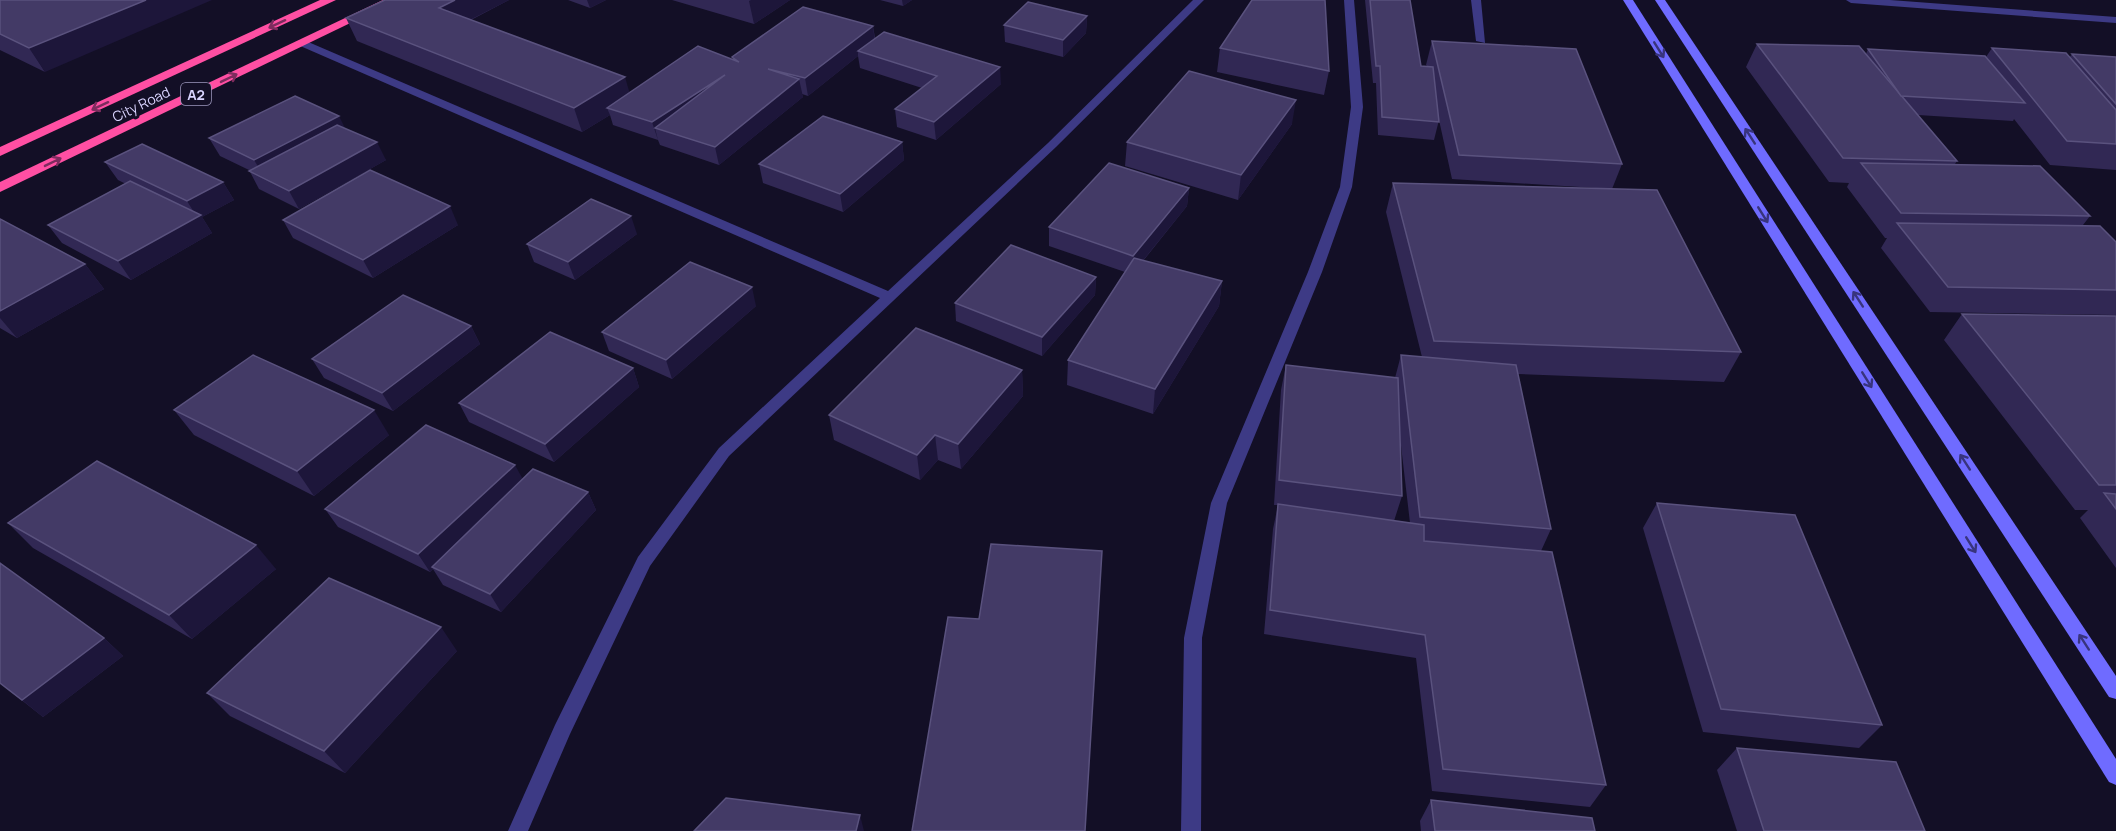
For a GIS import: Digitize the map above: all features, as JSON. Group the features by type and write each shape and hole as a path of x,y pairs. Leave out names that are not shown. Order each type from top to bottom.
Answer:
{"highway":[{"name":"City Road","path":"0,152 330,0"},
{"name":"City Road","path":"0,188 392,0"}],"main road":[{"path":"1628,0 2116,776"},
{"path":"1660,0 2116,691"}],"street":[{"path":"518,831 562,731 644,562 724,453 1052,145 1199,0"},
{"path":"1191,831 1193,638 1212,537 1219,504 1315,272 1346,187 1357,106 1349,0"},
{"path":"1476,0 1481,41"},
{"path":"1851,0 2116,20"},
{"path":"302,43 890,297"}],"building":[{"path":"0,0 146,0 29,48 0,34"},
{"path":"385,0 455,0 439,8 625,77 574,108 346,18"},
{"path":"1252,0 1325,0 1329,71 1220,48"},
{"path":"1370,0 1410,0 1421,66 1433,67 1439,122 1382,117 1380,66 1376,66"},
{"path":"1028,2 1087,16 1063,40 1004,25"},
{"path":"803,7 873,26 805,78 768,69 799,79 715,147 655,128 725,75 652,122 607,108 698,46 739,62 732,57"},
{"path":"884,32 1000,67 934,122 895,109 937,76 858,51"},
{"path":"1432,41 1576,49 1622,164 1459,155"},
{"path":"1757,44 1859,46 1957,161 1843,158"},
{"path":"1992,48 2066,53 2116,110 2116,144 2067,141"},
{"path":"1868,49 1985,56 2025,103 1901,96"},
{"path":"2072,54 2116,57 2116,104"},
{"path":"1189,71 1296,100 1241,175 1127,142"},
{"path":"295,96 339,116 254,160 209,138"},
{"path":"823,116 902,142 840,194 759,164"},
{"path":"337,125 377,142 289,191 249,171"},
{"path":"142,144 223,182 187,201 105,162"},
{"path":"1109,163 1189,188 1133,256 1049,227"},
{"path":"1861,163 2040,166 2090,216 1901,213"},
{"path":"370,170 450,206 363,260 283,220"},
{"path":"130,181 201,215 118,261 48,225"},
{"path":"1393,183 1657,190 1741,352 1434,341"},
{"path":"591,199 631,216 568,262 527,244"},
{"path":"0,219 85,264 0,311"},
{"path":"1897,223 2100,226 2116,242 2116,290 1948,287"},
{"path":"1011,245 1096,277 1042,337 955,303"},
{"path":"1134,258 1222,281 1155,389 1068,360"},
{"path":"690,262 752,287 666,360 602,332"},
{"path":"403,295 471,326 382,393 312,359"},
{"path":"1962,314 2116,316 2116,485 2099,485"},
{"path":"916,328 1022,370 958,444 935,435 917,455 829,415"},
{"path":"550,332 633,368 545,444 459,403"},
{"path":"253,355 374,410 297,471 174,410"},
{"path":"1401,355 1516,365 1551,529 1420,517"},
{"path":"1286,365 1398,378 1402,496 1279,480"},
{"path":"426,425 515,465 418,554 325,509"},
{"path":"97,461 256,545 169,615 8,523"},
{"path":"533,469 588,492 490,594 432,567"},
{"path":"2104,493 2116,494 2116,509"},
{"path":"1657,503 1795,515 1882,725 1721,709"},
{"path":"1278,504 1424,525 1424,541 1552,552 1606,785 1443,769 1425,635 1270,610"},
{"path":"991,544 1102,551 1085,831 912,831 948,617 979,619"},
{"path":"0,563 104,638 22,700 0,683"},
{"path":"329,578 441,627 324,751 207,693"},
{"path":"1737,748 1896,762 1925,831 1764,831"},
{"path":"726,798 860,815 856,831 694,831"},
{"path":"1431,800 1592,818 1595,831 1435,831"}]}
